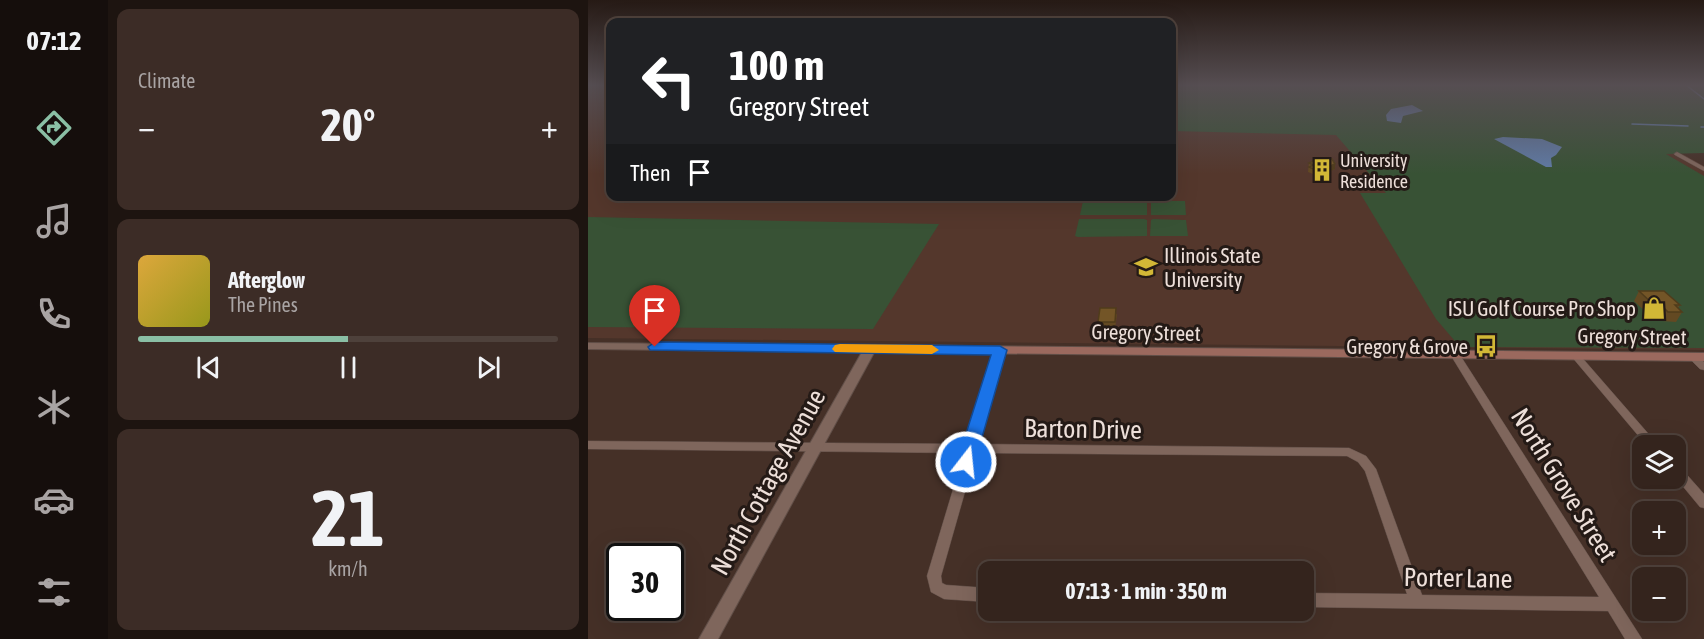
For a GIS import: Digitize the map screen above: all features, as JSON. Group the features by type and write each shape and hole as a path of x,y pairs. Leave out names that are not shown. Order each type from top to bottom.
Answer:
{"main road":[{"name":"Gregory Street","path":"870,349 1698,357"}],"street":[{"path":"1677,154 1704,169"},
{"name":"Gregory Street","path":"588,346 870,349"},
{"name":"North Cottage Avenue","path":"708,639 870,349"},
{"path":"978,594 944,592 935,585 934,576 1000,350"},
{"name":"North Grove Street","path":"1455,354 1634,639"},
{"path":"1575,355 1644,435"},
{"path":"1698,357 1704,367"},
{"name":"Barton Drive","path":"588,445 1341,452 1360,457 1370,469 1417,601"},
{"path":"1686,482 1704,503"},
{"name":"Porter Lane","path":"1314,600 1612,604"}],"shaded area":[{"name":"Illinois State University","path":"588,115 606,115 606,201 1176,201 1176,115 1388,115 1664,153 1681,153 1704,166 1704,350 588,338"}],"green space":[{"path":"1176,115 1704,115 1704,153 1666,154 1704,176 1704,348 1460,347 1436,319 1360,193 1386,193 1336,135 1176,131"},
{"path":"1083,201 1147,201 1147,215 1080,215"},
{"path":"1151,201 1185,201 1186,215 1151,215"},
{"path":"588,217 939,224 873,329 588,327"},
{"path":"1079,219 1144,219 1147,220 1147,236 1078,237 1075,236"},
{"path":"1153,219 1186,220 1188,236 1150,236"}],"water":[{"path":"1386,115 1408,115 1403,116 1401,123 1387,121"},
{"path":"1503,137 1542,139 1562,147 1551,158 1552,167 1546,167 1494,139"}],"building":[{"path":"1320,158 1332,159 1335,164 1318,171 1309,167 1314,165 1309,163"},
{"path":"1639,291 1664,291 1680,305 1675,305 1682,312 1668,312 1662,306 1655,306"},
{"path":"1100,308 1116,308 1115,322 1098,322"}],"waterway":[{"path":"1632,124 1688,126"}],"slow traffic":[{"path":"840,349 932,350"}],"place":[{"name":"University Residence","path":"1322,170"},
{"name":"Illinois State University","path":"1146,267"},
{"name":"ISU Golf Course Pro Shop","path":"1654,308"},
{"name":"Gregory & Grove","path":"1486,346"}],"route":[{"path":"655,347 1000,350 966,462"}]}
